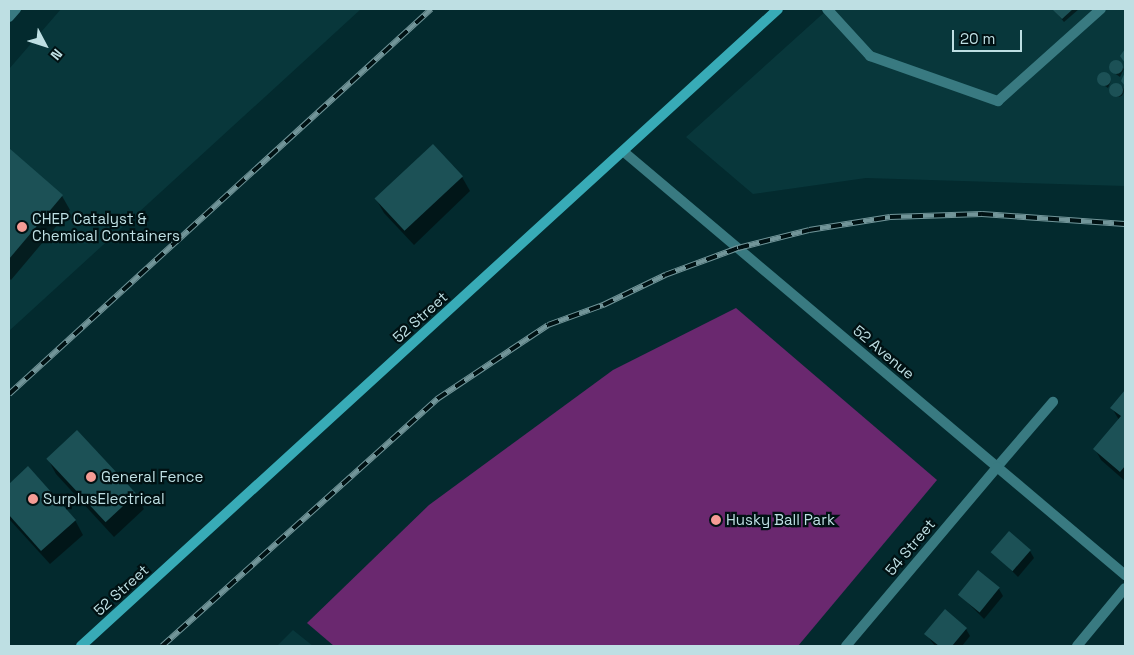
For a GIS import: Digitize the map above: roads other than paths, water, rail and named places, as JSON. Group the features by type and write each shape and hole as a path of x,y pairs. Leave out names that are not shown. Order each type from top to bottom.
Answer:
{"main road":[{"name":"52 Street","path":"81,646 624,152 778,9"}],"street":[{"path":"9,17 16,9"},
{"path":"827,9 870,56 998,101 1101,9"},
{"name":"52 Avenue","path":"624,152 1125,575"},
{"name":"54 Street","path":"846,646 1053,402"},
{"path":"1077,646 1125,588"}],"railway":[{"path":"9,394 431,9"},
{"path":"162,646 437,399 548,325 603,305 665,275 738,248 809,230 890,217 982,214 1125,224"}],"place":[{"name":"CHEP Catalyst & Chemical Containers","path":"22,227"},
{"name":"General Fence","path":"91,477"},
{"name":"SurplusElectrical","path":"33,499"},
{"name":"Husky Ball Park","path":"716,520"}]}
